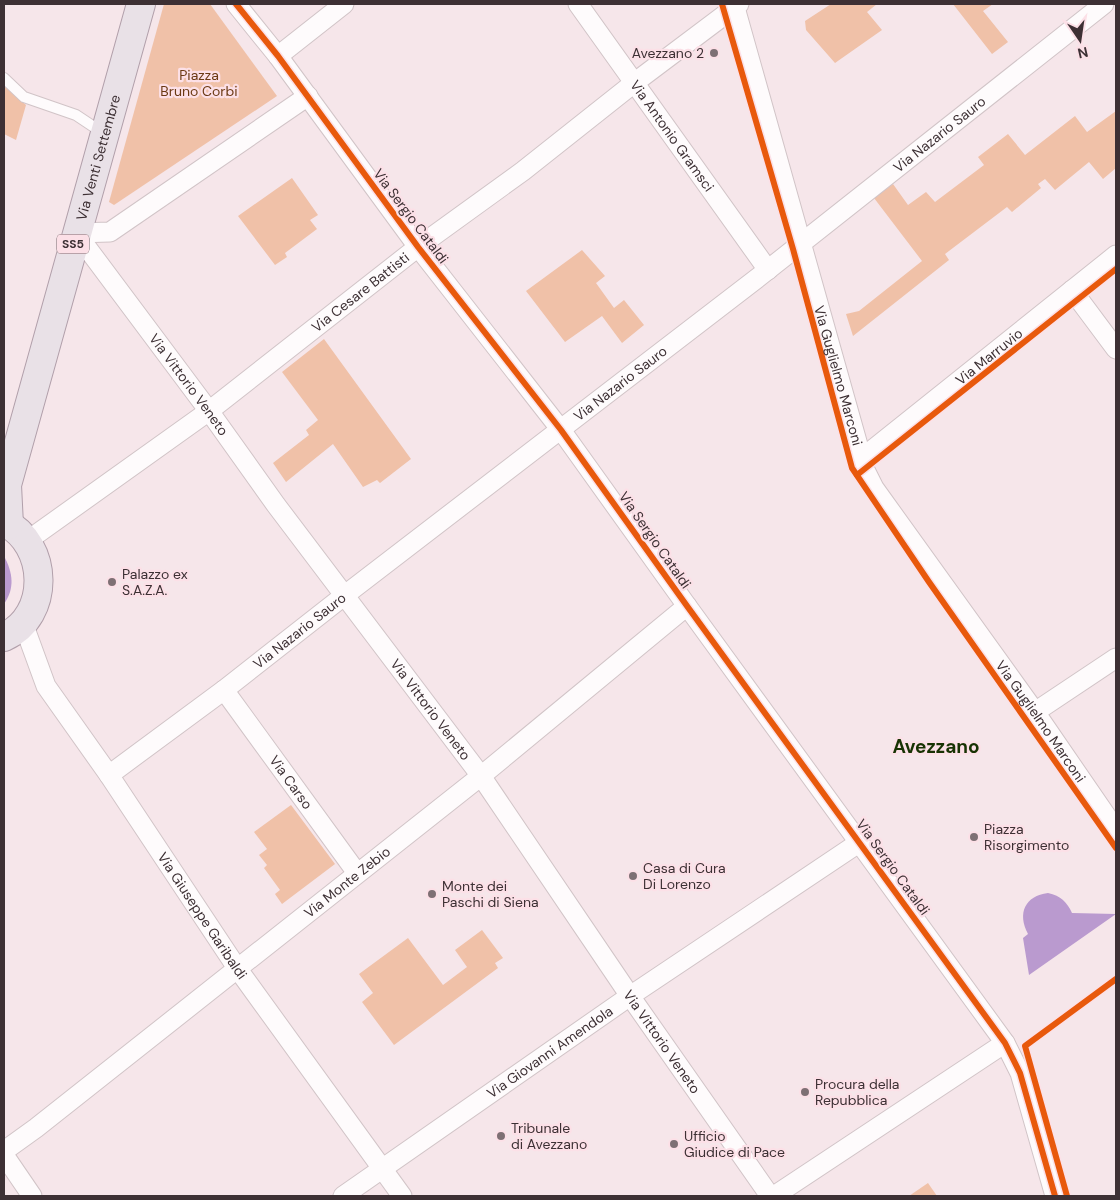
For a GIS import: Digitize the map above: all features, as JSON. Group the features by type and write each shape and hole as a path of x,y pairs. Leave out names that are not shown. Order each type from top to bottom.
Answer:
{"main road":[{"name":"Via Venti Settembre","path":"13,530 5,487 141,4"},
{"name":"SS5","path":"13,530 37,561 39,582 35,604 13,630"}],"street":[{"path":"236,4 278,56 344,4"},
{"name":"Via Antonio Gramsci","path":"578,4 768,270"},
{"name":"Via Nazario Sauro","path":"109,775 224,690 768,270 1104,4"},
{"name":"Via Cesare Battisti","path":"13,530 209,411 418,248 523,171 736,5"},
{"name":"Via Guglielmo Marconi","path":"736,5 861,459 874,488 1035,712 1116,830"},
{"name":"Via Sergio Cataldi","path":"278,56 418,248 561,430 686,606 1005,1043 1020,1073 1055,1196"},
{"path":"76,233 110,232 308,96"},
{"name":"Via Vittorio Veneto","path":"76,233 209,411 276,505 481,776 630,996 772,1196"},
{"name":"Via Marruvio","path":"861,459 1116,254"},
{"path":"1072,290 1116,349"},
{"name":"Via Monte Zebio","path":"4,1151 481,776 686,606"},
{"name":"Via Giuseppe Garibaldi","path":"13,630 46,686 109,775 237,968 402,1196"},
{"path":"1035,712 1116,658"},
{"name":"Via Carso","path":"224,690 357,873"},
{"name":"Via Giovanni Amendola","path":"343,1196 630,996 860,842"},
{"path":"772,1196 1005,1043"},
{"path":"4,1155 32,1196"}],"lane":[{"path":"4,78 24,97 76,115 104,134"}],"green space":[{"name":"Piazza Bruno Corbi","path":"164,4 210,4 277,96 114,205 109,202"},
{"path":"831,4 877,4 867,12 882,30 835,63 806,30 805,21"},
{"path":"953,4 993,4 983,11 1008,42 992,54"},
{"path":"4,86 26,105 16,140 4,134"},
{"path":"1116,111 1116,168 1103,179 1089,162 1055,190 1045,179 1038,184 1041,188 1012,212 1007,207 945,254 949,260 853,336 846,314 859,311 922,261 874,198 893,184 908,205 926,192 935,202 984,165 978,157 1008,134 1025,155 1075,116 1087,132"},
{"path":"292,178 318,215 310,220 317,229 285,253 287,257 275,265 238,216"},
{"path":"582,250 605,276 596,283 614,308 624,300 644,325 622,343 602,316 565,342 526,291"},
{"path":"324,339 411,459 380,483 377,480 363,487 333,444 286,482 273,463 309,435 306,430 318,420 282,372"},
{"path":"291,805 335,864 282,904 275,894 280,890 264,868 267,865 259,855 267,849 254,832"},
{"path":"482,930 503,958 495,963 498,968 394,1045 362,1002 373,993 359,974 408,938 443,985 467,967 455,950"},
{"path":"928,1183 937,1196 909,1196"}],"shaded area":[{"path":"4,556 12,580 8,598 4,604"},
{"path":"1048,893 1063,900 1072,913 1116,914 1029,975 1023,938 1028,934 1023,913 1025,907 1034,898"}],"cycle path":[{"path":"236,4 278,56 418,247 561,430 1005,1043 1020,1073 1055,1196"},
{"path":"722,4 793,249 852,468 929,582 1116,848"},
{"path":"857,475 1116,269"},
{"path":"1067,1196 1025,1046 1116,979"}],"place":[{"name":"Avezzano 2","path":"714,53"},
{"name":"Palazzo ex S.A.Z.A.","path":"112,582"},
{"name":"Piazza Risorgimento","path":"974,837"},
{"name":"Casa di Cura Di Lorenzo","path":"633,876"},
{"name":"Monte dei Paschi di Siena","path":"432,894"},
{"name":"Procura della Repubblica","path":"805,1092"},
{"name":"Tribunale di Avezzano","path":"501,1136"},
{"name":"Ufficio Giudice di Pace","path":"674,1144"}],"district":[{"name":"Avezzano","path":"936,746"}]}
